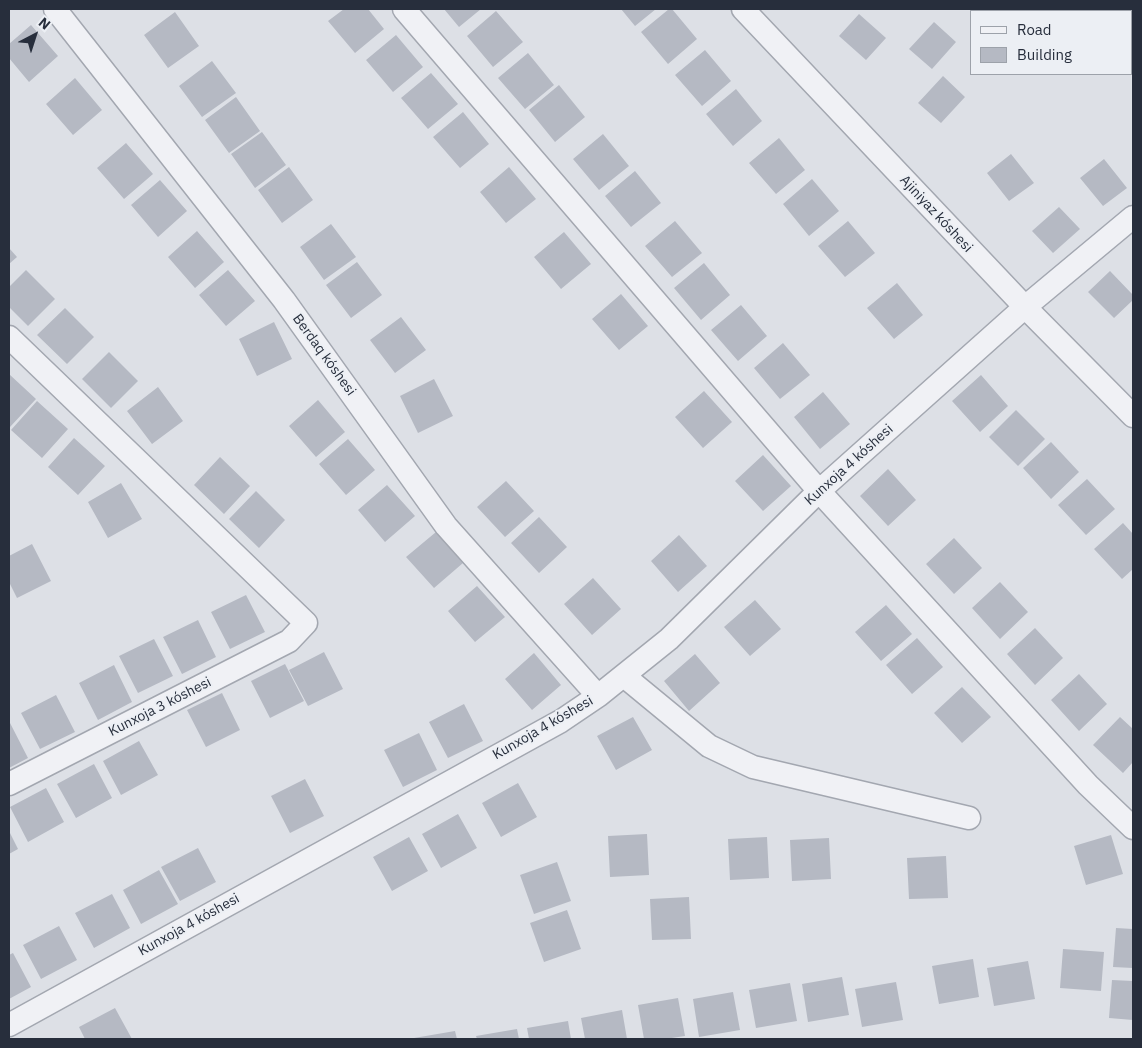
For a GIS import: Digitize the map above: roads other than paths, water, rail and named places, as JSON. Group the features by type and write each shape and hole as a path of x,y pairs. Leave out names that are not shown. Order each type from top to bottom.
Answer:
{"street":[{"name":"Berdaq kóshesi","path":"55,9 284,300 446,526 598,696"},
{"path":"404,9 819,491 1088,785 1133,828"},
{"name":"Ajiniyaz kóshesi","path":"742,9 1024,307 1133,416"},
{"name":"Kunxoja 4 kóshesi","path":"9,1025 561,720 598,696 669,639 819,491 1024,307 1133,217"},
{"name":"Kunxoja 3 kóshesi","path":"9,337 306,623 289,641 9,784"},
{"path":"624,676 709,746 753,767 969,818"}]}
